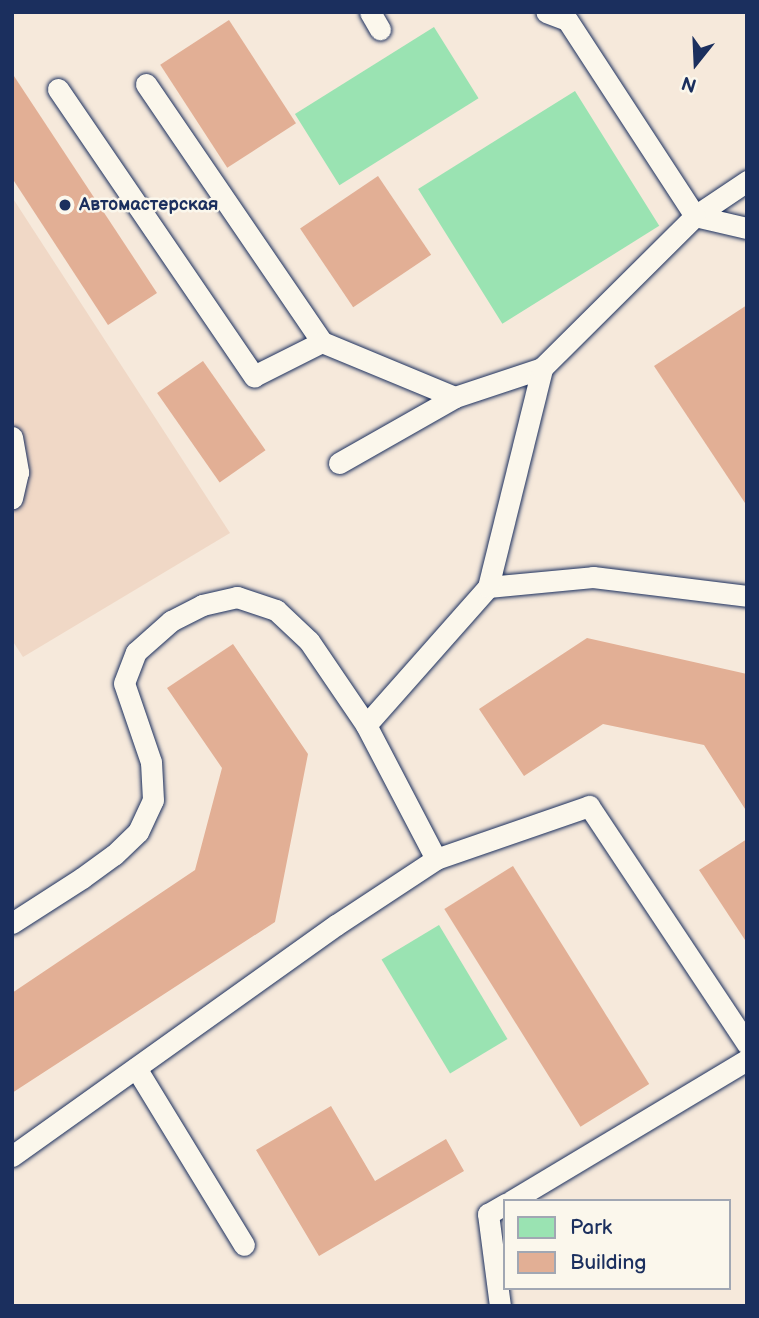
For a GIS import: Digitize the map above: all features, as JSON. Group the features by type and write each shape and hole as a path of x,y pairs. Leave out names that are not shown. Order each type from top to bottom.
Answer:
{"lane":[{"path":"546,12 573,16 695,216 747,228"},
{"path":"146,84 323,342 455,397"},
{"path":"58,89 254,376 323,342"},
{"path":"340,463 455,397 542,368 695,216 747,181"},
{"path":"366,725 488,587 542,368"},
{"path":"12,437 18,472 12,498"},
{"path":"488,587 593,577 747,596"},
{"path":"12,923 114,855 138,832 153,800 151,762 124,683 136,652 171,621 202,605 237,597 276,610 309,641 366,725 436,859"},
{"path":"12,1156 336,925 436,859 589,806 747,1044"},
{"path":"514,1199 747,1060"},
{"path":"136,1068 244,1245"},
{"path":"500,1306 488,1214 504,1205"}],"shaded area":[{"path":"12,197 230,533 23,657 12,640"}],"green space":[{"path":"434,27 479,98 339,185 295,114"},
{"path":"575,91 659,226 502,324 418,189"},
{"path":"439,925 508,1039 450,1074 382,960"}],"building":[{"path":"229,20 296,123 227,168 160,65"},
{"path":"12,73 157,293 108,325 12,178"},
{"path":"378,176 431,255 353,307 300,229"},
{"path":"747,305 747,506 654,366"},
{"path":"203,361 266,450 220,482 157,393"},
{"path":"587,638 747,674 747,812 704,745 603,724 524,776 479,709"},
{"path":"233,644 308,754 275,922 12,1093 12,993 195,870 222,768 167,688"},
{"path":"747,839 747,943 699,870"},
{"path":"513,866 649,1084 580,1127 444,909"},
{"path":"331,1106 375,1181 446,1139 464,1171 319,1256 256,1150"}],"place":[{"name":"Автомастерская","path":"65,205"}]}
